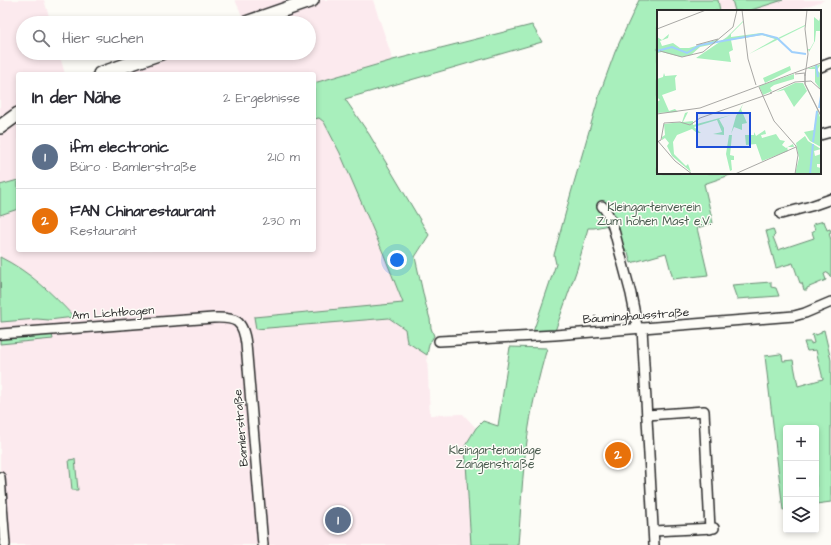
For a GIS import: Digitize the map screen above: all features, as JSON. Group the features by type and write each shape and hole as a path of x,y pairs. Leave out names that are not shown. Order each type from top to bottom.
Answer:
{"main road":[{"path":"266,16 312,0"},
{"path":"106,72 141,60"},
{"path":"0,127 16,115"}],"street":[{"path":"821,67 831,63"},
{"path":"821,135 831,132"},
{"path":"781,214 831,199"},
{"path":"602,206 607,212 624,265 639,328 647,415 654,545"},
{"name":"Bäuminghausstraße","path":"439,341 556,335 794,316 831,302"},
{"name":"Am Lichtbogen","path":"0,334 228,318"},
{"name":"Bamlerstraße","path":"228,318 235,320 243,328 245,335 263,545"},
{"path":"647,415 704,411 712,528 654,531"},
{"path":"0,477 5,545"}],"shaded area":[{"path":"0,0 44,0 49,16 16,16 16,60 61,60 64,72 16,72 16,113 0,125"},
{"path":"235,0 308,0 262,16 242,16"},
{"path":"315,0 373,0 393,60 316,82 316,72 109,72 143,60 316,60 316,16 269,16"},
{"path":"718,0 825,0 797,10 720,10"},
{"path":"16,116 16,181 0,185 0,128"},
{"path":"319,118 324,122 340,153 384,254 403,304 254,317 256,328 389,318 405,329 407,342 427,355 430,415 463,414 476,428 465,446 471,545 0,545 0,317 1,322 37,319 49,320 74,317 59,300 36,279 0,257 0,215 16,210 16,252 316,252 316,119"}],"green space":[{"name":"Kleingartenverein Zum hohen Mast e.V.","path":"639,0 718,0 720,10 657,10 657,174 733,174 704,184 713,223 697,228 708,275 673,279 666,253 631,263 628,252 622,253 614,224 588,228 577,269 555,331 533,332 556,264 554,255 571,193 600,93 615,52"},
{"path":"732,0 783,0 751,10 735,10"},
{"path":"532,25 542,42 345,99 369,134 429,235 415,257 434,336 429,344 427,355 407,342 405,329 389,318 256,329 254,317 403,303 340,153 324,122 319,118 316,119 316,82 393,60"},
{"path":"16,181 16,210 0,215 0,185"},
{"path":"824,221 827,230 830,229 831,232 829,233 831,240 831,276 830,277 828,272 824,274 826,280 807,288 807,290 804,290 793,263 776,268 766,231 773,229 775,235 773,237 778,250 814,238 812,232 815,230 813,224"},
{"path":"0,257 31,276 74,317 49,320 37,319 1,322"},
{"path":"771,282 771,287 776,288 779,296 737,299 732,285"},
{"path":"824,330 831,360 831,502 819,504 819,425 783,425 783,510 765,356 780,354 782,355 783,361 793,360 798,386 823,379 816,350 807,351 804,342 811,342 811,344 814,343 812,335 821,333 821,331"},
{"path":"52,335 53,339 0,344 0,340 7,338"},
{"name":"Kleingartenanlage Zangenstraße","path":"510,347 547,348 535,394 529,429 524,467 518,545 471,545 465,446 476,428 483,421 498,426"},
{"path":"75,459 78,490 72,490 69,460"}],"place":[{"name":"FAN Chinarestaurant","path":"618,455"},
{"name":"ifm electronic","path":"338,520"}]}
